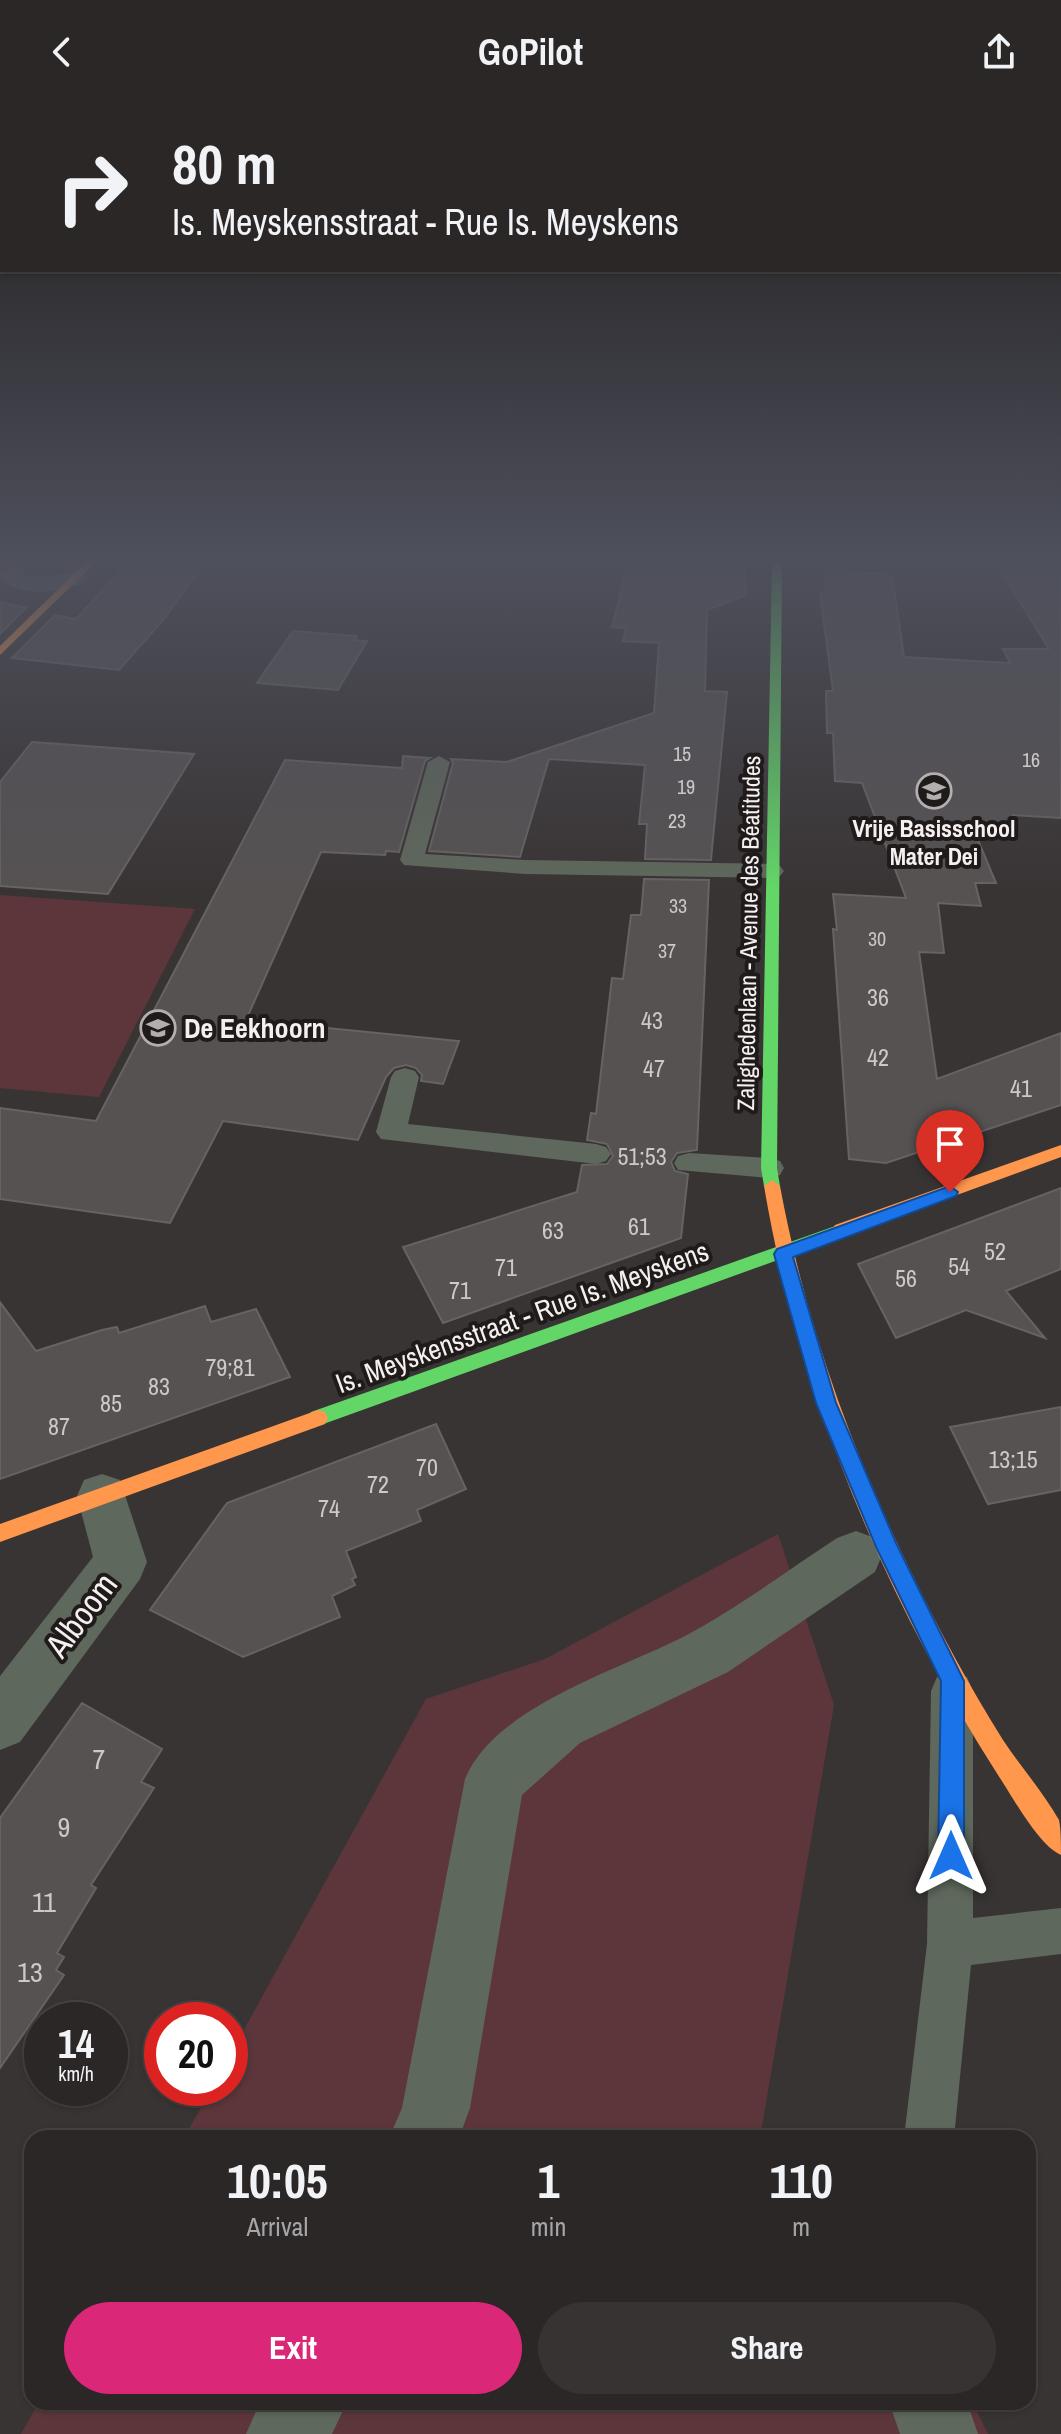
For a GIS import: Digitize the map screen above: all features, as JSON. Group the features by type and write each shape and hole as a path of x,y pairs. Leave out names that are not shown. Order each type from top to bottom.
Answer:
{"street":[{"name":"Zalighedenlaan - Avenue des Béatitudes","path":"775,672 769,1168 783,1254 826,1403 886,1547 952,1681 1024,1797 1061,1843"},
{"name":"Is. Meyskensstraat - Rue Is. Meyskens","path":"0,1533 783,1254 1061,1151"},
{"name":"Alboom","path":"0,1722 121,1562 102,1496"},
{"path":"427,2130 436,2108 495,1779 560,1723 708,1653 856,1555"},
{"path":"285,2434 302,2410"},
{"path":"931,2410 939,2434"}],"lane":[{"path":"439,762 412,860 526,867 772,871"},
{"path":"405,1077 391,1132 596,1154"},
{"path":"689,1163 769,1168"},
{"path":"930,2130 950,1944 952,1681"},
{"path":"950,1944 1061,1931"}],"shaded area":[{"path":"0,895 195,909 99,1097 0,1088"},
{"path":"778,1534 834,1705 761,2130 188,2130 202,2106 248,2106 248,2022 426,1699 545,1659"},
{"path":"34,2410 976,2410 988,2434 21,2434"}],"building":[{"path":"265,672 349,672 338,690 257,683"},
{"path":"657,672 705,672 705,691 727,692 711,860 645,859 647,824 639,824 645,765 549,759 520,857 429,851 453,763 451,759 507,762 654,713"},
{"path":"830,672 1061,672 1061,818 1013,815 1014,823 970,821 996,883 975,883 981,906 938,903 944,953 919,952 937,1079 1061,1033 1061,1105 886,1163 849,1159 833,894 906,898 862,783 835,781 833,733 827,733 826,691 833,691"},
{"path":"32,742 194,754 108,894 0,886 0,782"},
{"path":"403,756 430,758 425,761 399,852 386,851 385,855 321,852 246,1020 459,1041 443,1084 421,1081 422,1075 416,1068 406,1065 394,1068 386,1077 358,1140 223,1121 170,1223 0,1199 0,1108 96,1121 285,760 402,768"},
{"path":"644,879 709,880 697,1150 677,1153 671,1162 675,1171 688,1174 681,1238 443,1323 403,1247 577,1192 582,1165 607,1164 613,1156 607,1144 587,1140 591,1113 596,1114 612,978 623,979 631,915 641,915"},
{"path":"1061,1188 1061,1269 1006,1291 1045,1338 966,1310 896,1338 858,1264"},
{"path":"0,1302 36,1351 102,1330 117,1327 119,1333 205,1306 211,1322 256,1309 290,1377 0,1479"},
{"path":"1061,1407 1061,1490 988,1504 950,1427"},
{"path":"436,1424 466,1489 417,1510 421,1521 346,1551 356,1577 352,1579 355,1585 332,1596 340,1617 243,1657 150,1610 227,1503"},
{"path":"82,1703 162,1749 141,1782 154,1788 91,1885 96,1888 57,1953 64,1957 56,1970 64,1975 45,2002 24,2002 24,2033 0,2068 0,1818"}],"traffic: fast":[{"path":"772,1186 769,1168 776,672"},
{"path":"318,1418 841,1230"}],"traffic: slow":[{"path":"841,1230 1061,1151"},
{"path":"772,1186 781,1237 806,1337 859,1483 955,1681 994,1748 1061,1843"},
{"path":"0,1533 318,1418"}],"place":[{"name":"Vrije Basisschool Mater Dei","path":"934,791"},
{"name":"De Eekhoorn","path":"158,1028"}],"route":[{"path":"950,1192 783,1254 826,1403 886,1547 952,1681 951,1856"}]}
